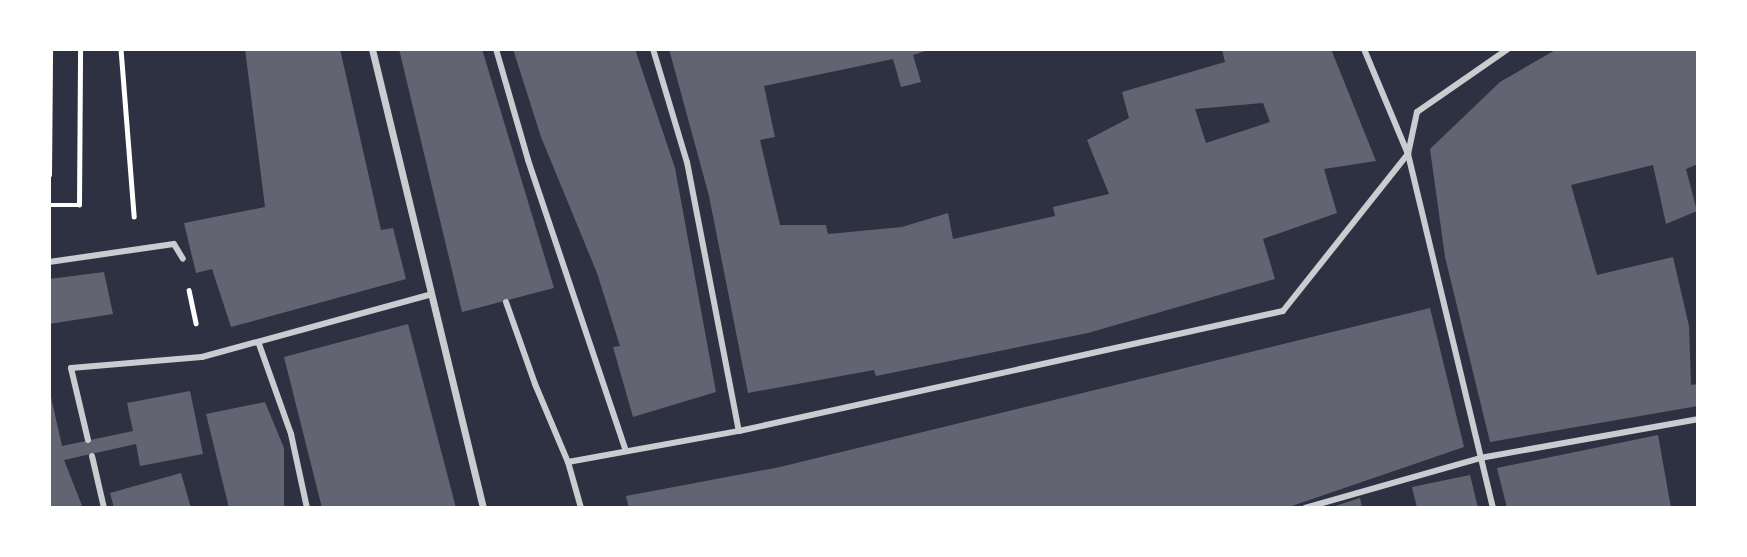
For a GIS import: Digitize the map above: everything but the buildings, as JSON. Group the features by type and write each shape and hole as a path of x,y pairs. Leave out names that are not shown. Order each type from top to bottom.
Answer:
{"street":[{"path":"372,49 429,295 483,508"},
{"path":"496,49 528,160 626,451"},
{"path":"653,49 687,162 739,431"},
{"path":"1364,49 1408,155 1493,508"},
{"path":"568,462 739,431 1283,311 1408,155 1417,112 1508,49"},
{"path":"49,262 174,244 183,259"},
{"path":"88,440 71,368 202,357 259,344 429,295"},
{"path":"506,302 535,384 568,462 581,508"},
{"path":"259,344 291,434 307,508"},
{"path":"1305,508 1480,458 1698,419"},
{"path":"92,456 104,508"}],"path":[{"path":"49,175 50,49"},
{"path":"49,205 79,205 80,49"},
{"path":"121,49 137,250"},
{"path":"183,259 202,357"}]}
